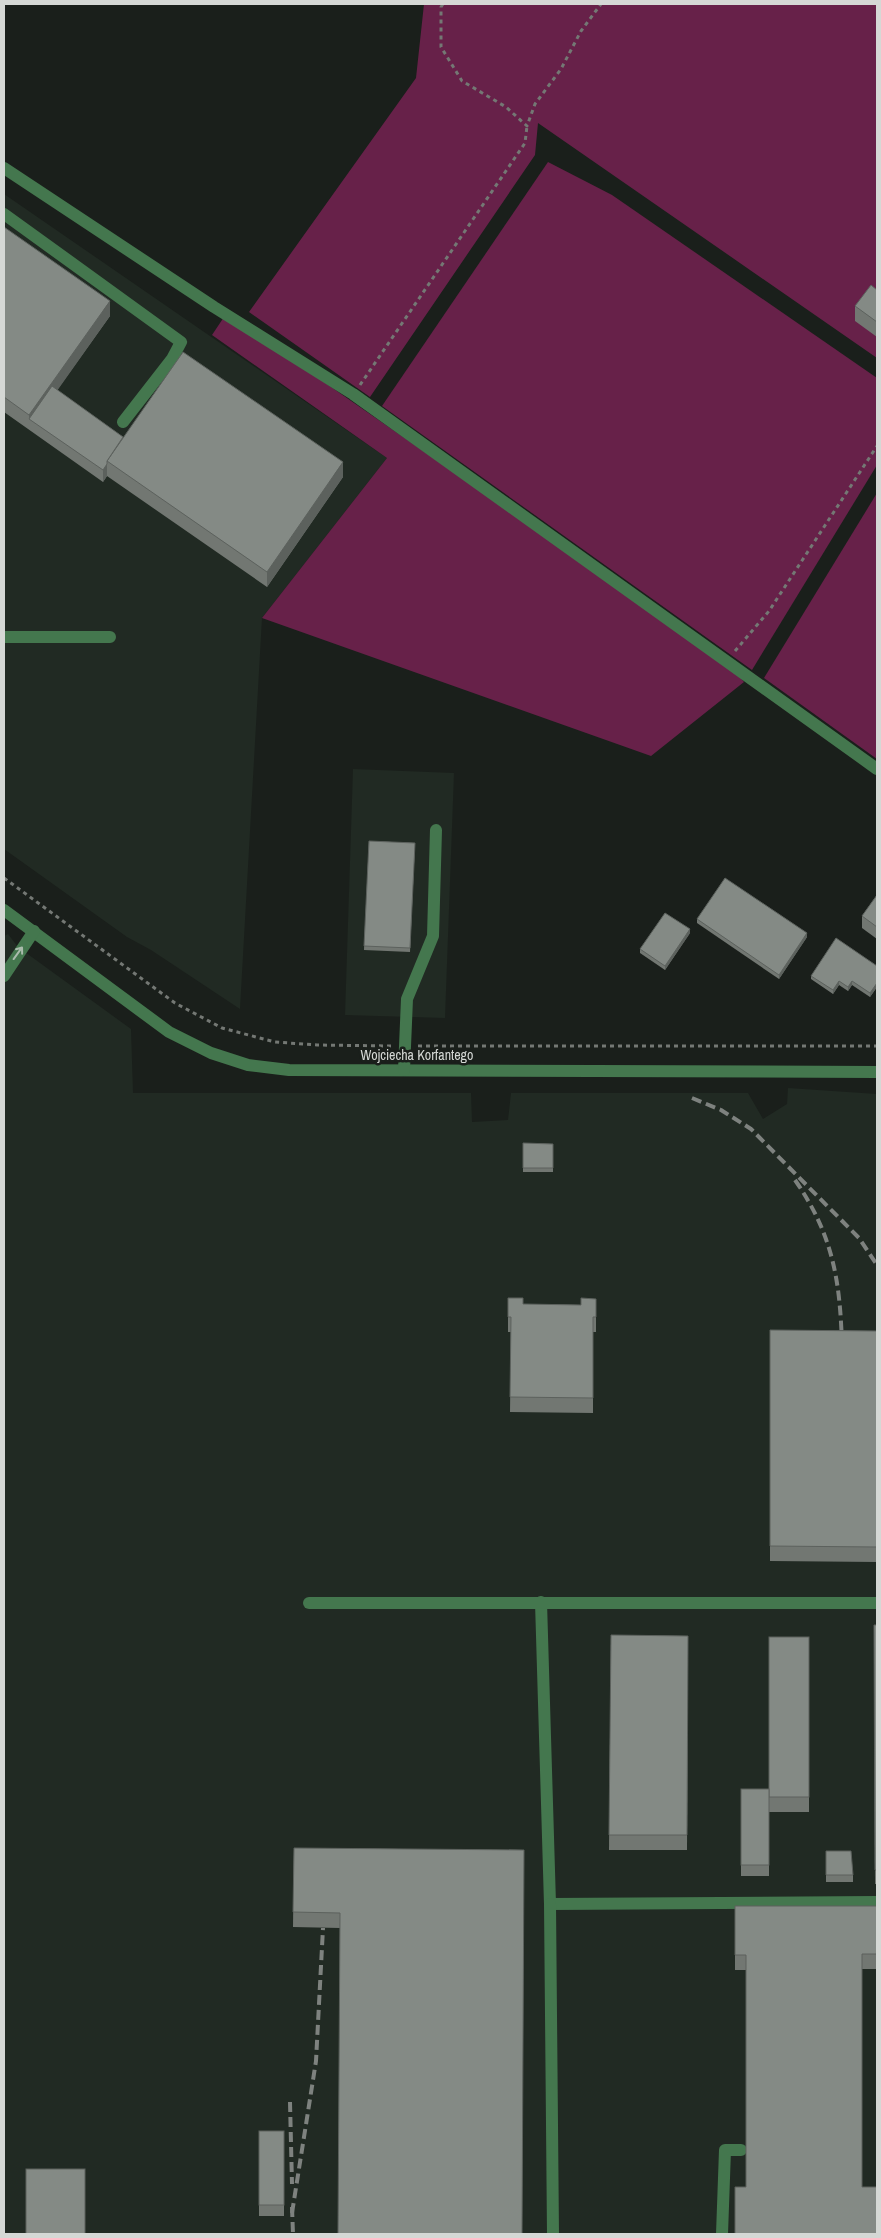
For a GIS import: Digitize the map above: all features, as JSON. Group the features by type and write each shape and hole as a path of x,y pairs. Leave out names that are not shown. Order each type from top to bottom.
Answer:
{"street":[{"path":"4,168 206,301 354,394 877,769"},
{"path":"4,214 181,342 172,359 123,422"},
{"path":"4,637 110,637"},
{"path":"404,1070 403,1046 407,998 433,936 436,830"},
{"name":"Wojciecha Korfantego","path":"4,911 34,931 169,1032 211,1053 248,1065 289,1070 877,1072"},
{"path":"4,976 34,931"},
{"path":"541,1602 550,1904 553,2234"},
{"path":"309,1603 877,1603"},
{"path":"550,1904 877,1902"},
{"path":"722,2234 724,2150 741,2150"}],"path":[{"path":"443,4 440,47 462,81 506,107 527,126"},
{"path":"354,394 525,143 527,126 535,104 561,69 581,31 601,4"},
{"path":"727,662 768,611 877,446"},
{"path":"4,878 175,1003 222,1028 258,1039 282,1043 403,1046 877,1046"}],"shaded area":[{"path":"424,4 877,4 877,358 538,123 535,155 370,397 249,312 416,78"},
{"path":"548,162 612,195 877,378 877,465 752,670 382,406"},
{"path":"4,194 387,458 262,618 240,1009 151,950 127,937 4,849"},
{"path":"226,314 727,662 744,682 651,756 262,618 387,458 212,335"},
{"path":"877,493 877,759 764,678"},
{"path":"353,769 454,773 445,1018 345,1015"},
{"path":"8,934 18,947 131,1029 133,1093 471,1093 472,1122 508,1120 511,1093 748,1093 763,1119 787,1104 788,1088 877,1094 877,2234 4,2234 4,936"}],"building":[{"path":"4,227 110,301 29,415 4,397"},
{"path":"871,285 877,290 877,322 855,306"},
{"path":"183,352 343,462 267,572 107,461"},
{"path":"52,386 123,437 103,470 29,419"},
{"path":"369,841 415,843 410,948 364,946"},
{"path":"725,878 807,933 779,975 697,919"},
{"path":"877,895 877,927 862,916"},
{"path":"665,913 690,929 665,966 640,949"},
{"path":"836,938 877,966 877,983 870,993 852,981 848,987 839,981 833,990 811,976"},
{"path":"523,1143 553,1144 553,1168 523,1168"},
{"path":"508,1298 523,1298 523,1304 581,1305 581,1298 596,1299 596,1317 593,1317 593,1398 510,1397 511,1317 508,1317"},
{"path":"770,1330 877,1331 877,1547 770,1546"},
{"path":"874,1625 877,1625 877,1870 875,1870"},
{"path":"611,1635 688,1636 687,1835 609,1835"},
{"path":"769,1637 809,1637 809,1797 769,1797"},
{"path":"741,1789 769,1789 769,1865 741,1865"},
{"path":"294,1848 524,1850 522,2234 338,2234 340,1913 293,1912"},
{"path":"826,1851 851,1851 853,1875 826,1875"},
{"path":"735,1906 877,1906 877,1954 862,1954 862,2187 877,2187 877,2234 735,2234 735,2187 746,2187 746,1955 735,1955"},
{"path":"259,2131 284,2131 284,2205 259,2205"},
{"path":"26,2169 85,2169 85,2234 26,2234"}],"railway":[{"path":"692,1098 721,1110 751,1129 859,1238 877,1265"},
{"path":"795,1180 818,1220 832,1259 839,1300 842,1345"},
{"path":"292,2213 316,2061 323,1928"},
{"path":"290,2102 292,2184"},
{"path":"292,2207 293,2234"}]}
